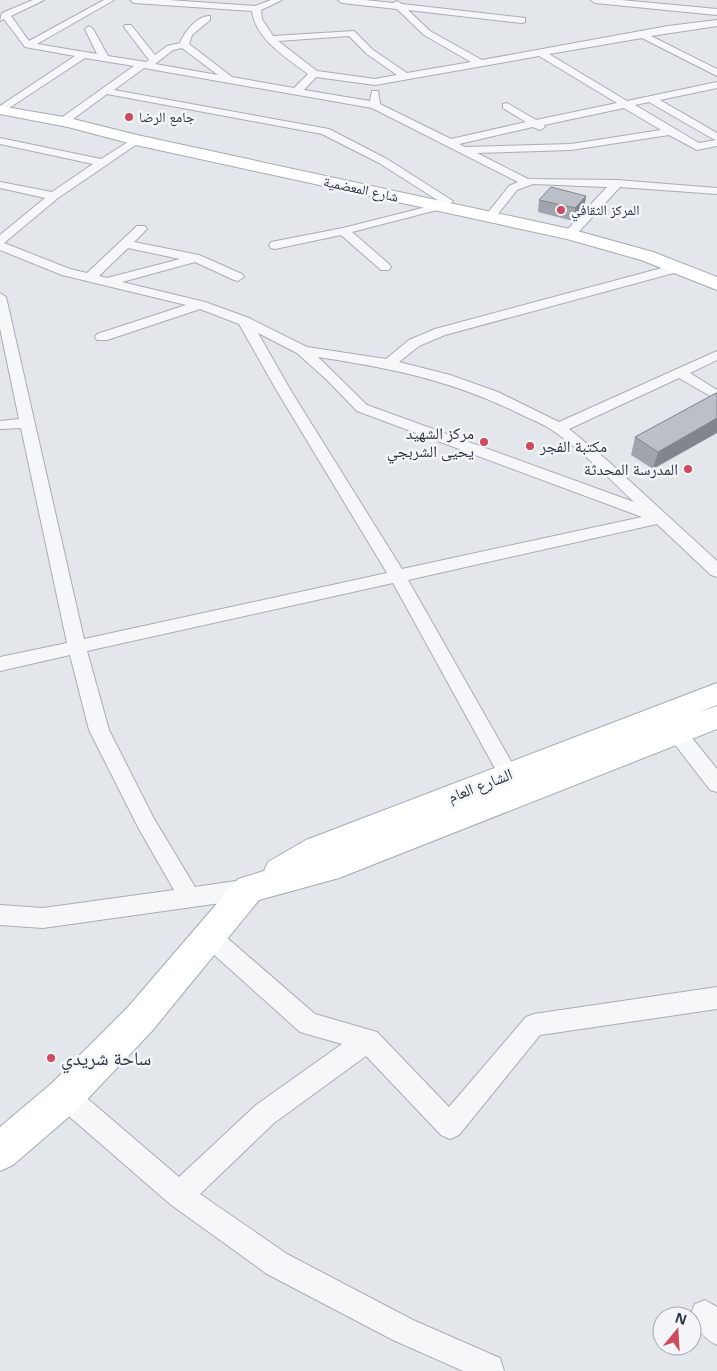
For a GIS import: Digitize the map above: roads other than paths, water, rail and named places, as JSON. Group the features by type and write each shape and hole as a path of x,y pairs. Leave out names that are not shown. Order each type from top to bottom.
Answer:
{"main road":[{"name":"شارع المعضمية","path":"1,109 65,120 140,138"},
{"name":"شارع المعضمية","path":"1,109 571,232 649,253 717,280"},
{"name":"شارع المعضمية","path":"571,232 647,256 717,284"},
{"name":"الشارع العام","path":"514,784 717,694"},
{"path":"1,1153 37,1118 65,1096 140,1019 250,889 328,868 514,784 678,733 717,717"}],"street":[{"path":"40,0 5,14 28,45 148,64 375,105 526,182"},
{"path":"28,45 110,0"},
{"path":"134,0 243,4 256,9 278,0"},
{"path":"342,0 397,3 522,20"},
{"path":"595,0 717,12"},
{"path":"397,3 428,33 481,64"},
{"path":"256,9 256,17 262,30 314,74 375,82 643,36 668,29 717,23"},
{"path":"184,45 188,34 207,18"},
{"path":"128,26 148,64"},
{"path":"89,29 104,58"},
{"path":"272,39 351,33 370,52 406,77"},
{"path":"643,36 717,73"},
{"path":"65,120 170,48 184,45 231,80"},
{"path":"540,53 697,147 717,143"},
{"path":"1,109 84,54"},
{"path":"296,92 314,74"},
{"path":"375,82 375,105"},
{"path":"449,143 717,85"},
{"path":"106,91 325,131 383,161 444,204"},
{"path":"652,100 717,137"},
{"path":"507,106 571,147"},
{"path":"462,150 571,147 672,132"},
{"path":"0,241 54,196 140,138"},
{"path":"0,141 103,163"},
{"path":"492,214 513,188 526,182 617,183 717,191"},
{"path":"571,232 617,183"},
{"path":"0,185 54,196"},
{"path":"274,245 343,231 444,204"},
{"path":"90,278 141,229"},
{"path":"343,231 385,267"},
{"path":"125,244 197,258 238,277"},
{"path":"0,246 66,272 200,305 244,321 303,351 362,408 662,518"},
{"path":"107,282 197,258"},
{"path":"389,364 414,343 440,332 677,268"},
{"path":"0,297 77,648 99,730 146,823 190,898"},
{"path":"102,337 200,305"},
{"path":"244,321 284,391 398,577 514,784"},
{"path":"303,351 389,364 445,378 493,395 559,428 604,464 717,571"},
{"path":"559,428 717,355"},
{"path":"679,372 717,396"},
{"path":"0,425 29,423"},
{"path":"0,664 662,518"},
{"path":"678,733 717,784"},
{"path":"0,915 43,918 250,889"},
{"path":"210,937 308,1024 368,1040 450,1126 534,1025 717,998"},
{"path":"180,1195 265,1114 368,1040"},
{"path":"65,1096 180,1195 277,1264 402,1330 490,1368 490,1371"}],"place":[{"name":"جامع الرضا","path":"129,117"},
{"name":"المركز الثقافي","path":"561,210"},
{"name":"مركز الشهيد يحيى الشربجي","path":"484,442"},
{"name":"مكتبة الفجر","path":"530,446"},
{"name":"المدرسة المحدثة","path":"688,469"},
{"name":"ساحة شريدي","path":"51,1058"}]}
